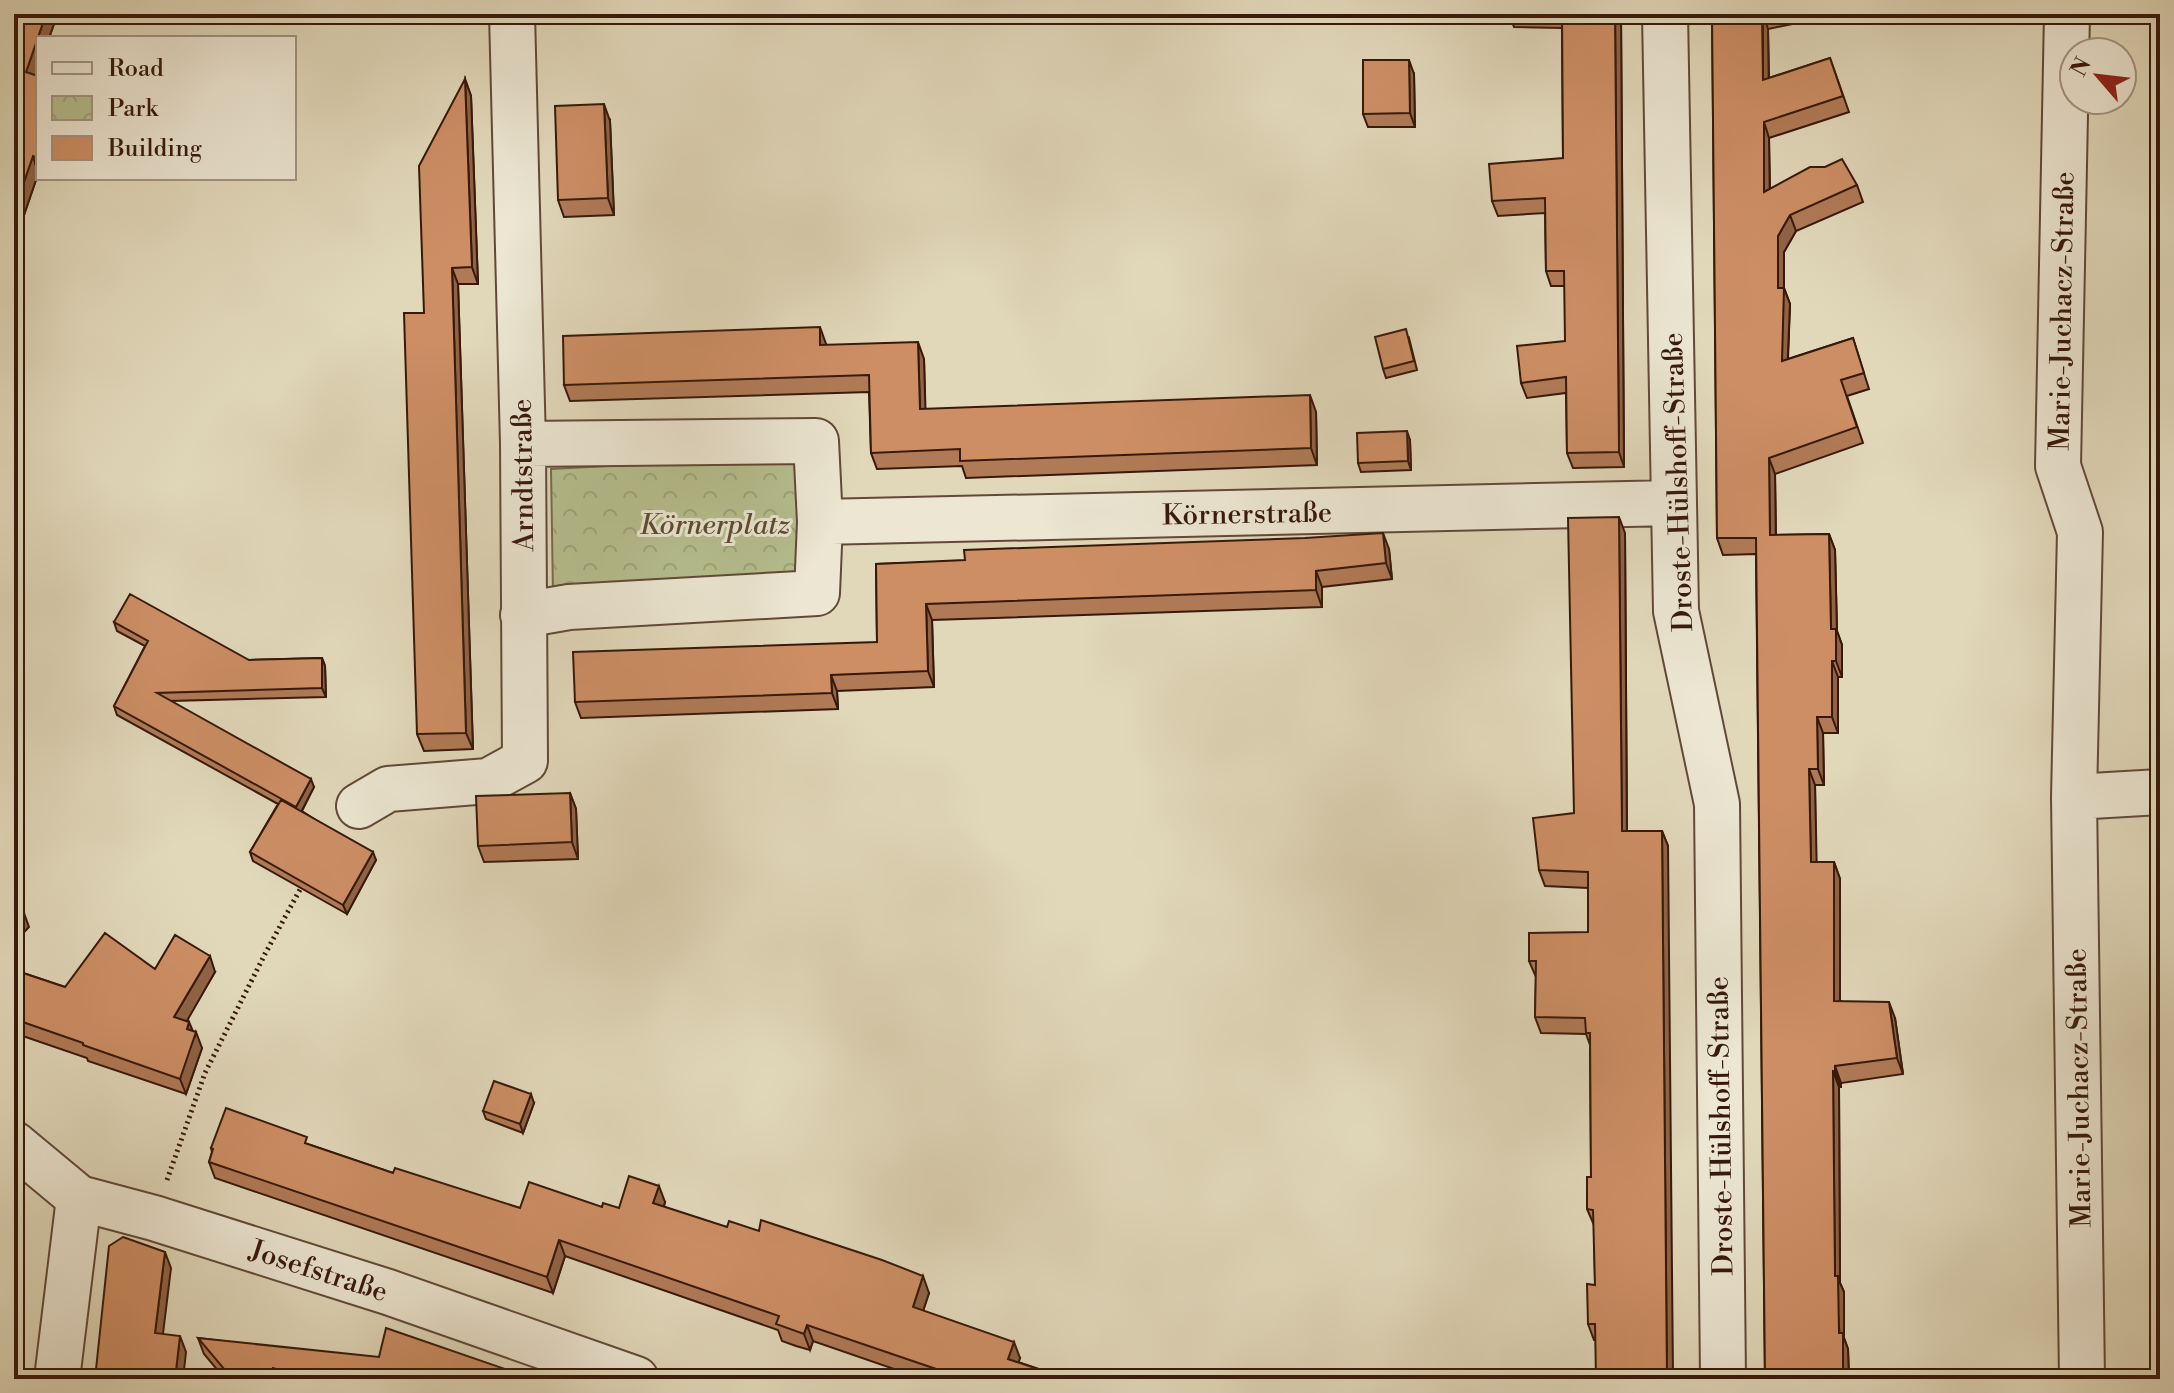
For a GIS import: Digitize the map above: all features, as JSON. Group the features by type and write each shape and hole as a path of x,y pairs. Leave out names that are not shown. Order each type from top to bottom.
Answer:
{"street":[{"name":"Arndtstraße","path":"359,806 388,789 488,781 525,761 523,444 512,14"},
{"name":"Droste-Hülshoff-Straße","path":"1665,14 1676,611 1717,804 1723,1379"},
{"name":"Marie-Juchacz-Straße","path":"2067,14 2058,466 2080,532 2074,797 2082,1379"},
{"path":"523,444 816,441 820,522 817,593 569,607 523,615"},
{"name":"Körnerstraße","path":"820,522 1673,503"},
{"path":"2074,797 2160,792"},
{"name":"Josefstraße","path":"14,1144 79,1198 154,1218 388,1292 636,1379"},
{"path":"57,1379 79,1198"}],"path":[{"path":"154,1218 205,1073 308,875"}],"green space":[{"name":"Körnerplatz","path":"798,456 797,583 553,595 551,469"}],"building":[{"path":"14,14 46,14 26,72 36,75 36,157 33,156 18,199 14,198"},
{"path":"1562,14 1615,14 1619,452 1567,453 1566,377 1521,383 1517,346 1565,341 1564,271 1546,271 1545,198 1492,201 1489,164 1563,158"},
{"path":"1712,14 1762,14 1763,80 1830,58 1843,96 1764,122 1764,192 1810,167 1825,167 1842,159 1857,185 1790,215 1778,236 1778,288 1784,288 1782,361 1853,338 1864,373 1841,380 1857,427 1769,458 1770,535 1829,534 1831,629 1836,629 1836,661 1832,661 1832,717 1817,717 1818,769 1809,769 1811,862 1834,862 1834,1001 1889,1002 1897,1058 1835,1066 1833,1071 1835,1276 1838,1276 1839,1333 1843,1333 1843,1377 1837,1379 1765,1379 1756,538 1717,538"},
{"path":"1363,60 1409,60 1410,113 1363,114"},
{"path":"465,79 472,267 452,268 466,733 417,734 404,313 424,313 419,166"},
{"path":"604,104 608,198 558,200 555,106"},
{"path":"820,327 820,345 918,342 920,409 1310,395 1311,448 960,461 960,449 871,453 869,375 564,385 563,336"},
{"path":"1406,329 1414,361 1383,369 1375,337"},
{"path":"1407,431 1408,461 1358,463 1357,433"},
{"path":"1619,517 1622,831 1662,831 1667,1379 1596,1379 1595,1324 1588,1324 1587,1284 1595,1285 1593,1210 1587,1209 1587,1177 1591,1177 1590,1033 1586,1033 1585,1018 1535,1017 1536,961 1529,961 1529,933 1588,932 1588,872 1539,870 1533,818 1574,813 1568,518"},
{"path":"1383,533 1386,563 1316,571 1316,590 926,604 928,671 831,675 832,693 575,702 573,652 877,642 876,564 965,560 964,550"},
{"path":"130,594 249,660 322,658 322,688 157,693 311,779 296,807 114,706 148,641 114,622"},
{"path":"570,793 572,842 478,846 476,796"},
{"path":"281,800 373,852 343,905 250,852"},
{"path":"14,904 24,913 14,924"},
{"path":"105,933 155,969 175,935 210,956 174,1017 189,1022 187,1029 196,1032 180,1079 14,1019 14,970 65,987"},
{"path":"494,1081 531,1094 520,1124 483,1111"},
{"path":"226,1108 307,1137 305,1143 393,1173 395,1168 520,1208 529,1182 602,1207 603,1203 619,1208 629,1176 659,1186 653,1203 727,1227 729,1221 759,1231 761,1220 923,1276 913,1307 1014,1342 1008,1359 1068,1379 936,1379 939,1370 807,1325 804,1334 776,1324 779,1316 559,1240 547,1277 209,1162"},
{"path":"123,1237 165,1252 155,1333 180,1336 175,1379 95,1379 109,1246"},
{"path":"386,1328 534,1379 305,1379 273,1368 269,1379 253,1379 224,1369 198,1338 379,1357"},
{"path":"1083,1371 1104,1379 1080,1379"},
{"path":"1243,1371 1266,1379 1240,1379"}]}
